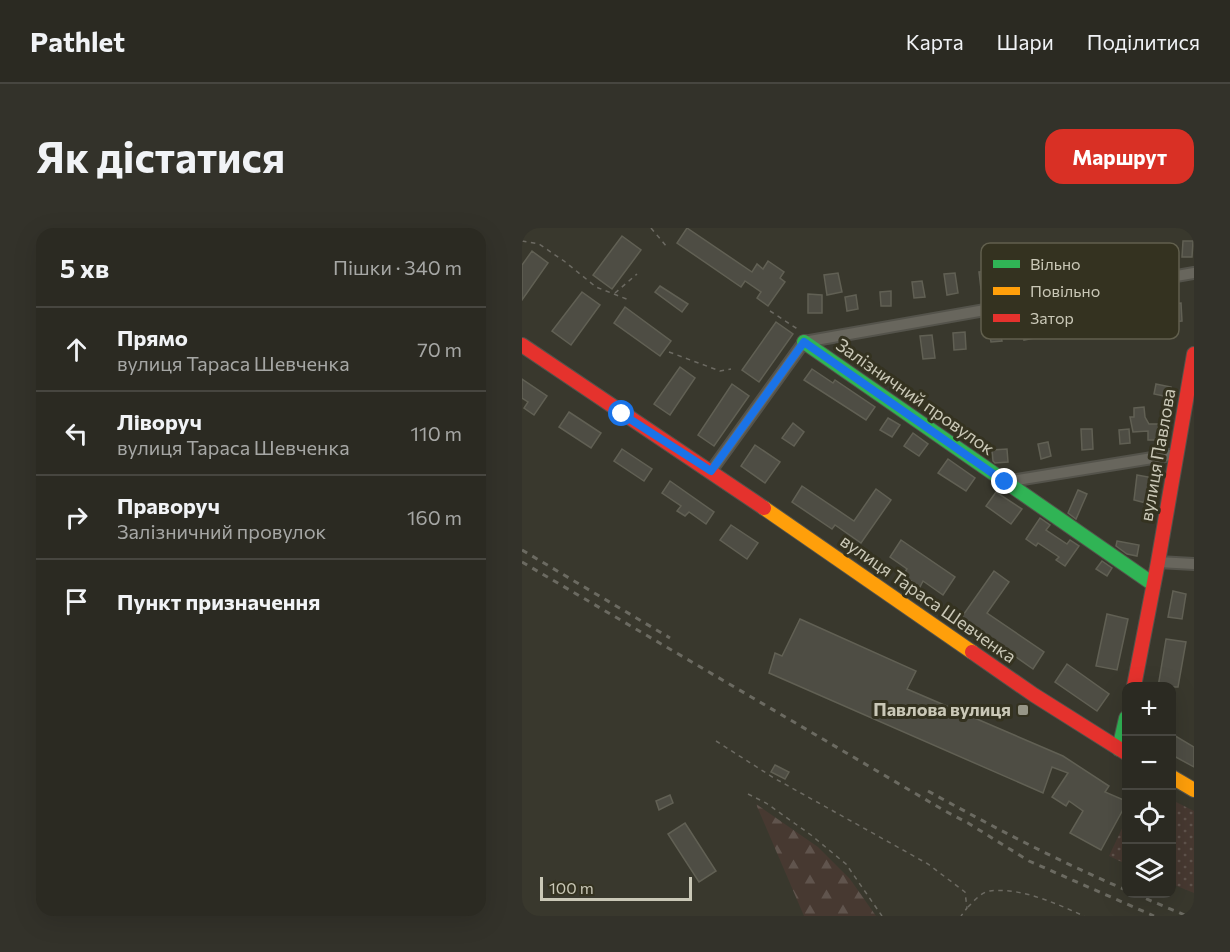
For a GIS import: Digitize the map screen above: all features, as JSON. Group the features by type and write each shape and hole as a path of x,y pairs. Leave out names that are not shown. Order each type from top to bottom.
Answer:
{"street":[{"path":"1179,276 1194,273"},
{"path":"711,471 804,342 981,311"},
{"name":"Залізничний провулок","path":"804,342 1153,584"},
{"name":"вулиця Тараса Шевченка","path":"522,345 622,414 711,471 1034,695 1122,750"},
{"name":"вулиця Павлова","path":"1135,682 1194,354"},
{"path":"1005,482 1177,454"},
{"path":"1158,562 1194,564"},
{"path":"1176,779 1194,790"}],"path":[{"path":"651,228 667,247"},
{"path":"522,241 539,244 596,287 629,300"},
{"path":"615,293 637,274"},
{"path":"770,311 796,328 804,342"},
{"path":"669,352 720,371 731,369"},
{"path":"716,741 774,778 928,864 965,892 967,908"},
{"path":"748,794 766,803 811,835 846,864 882,916"},
{"path":"961,916 976,898 988,891 1017,893 1047,900 1084,916"}],"green space":[{"path":"1176,802 1194,811 1194,893 1176,886"},
{"path":"756,804 818,847 850,879 876,916 804,916"},
{"path":"1122,828 1122,862 1109,856"}],"building":[{"path":"687,228 752,272 757,264 763,269 768,261 784,272 780,278 785,282 768,306 757,298 761,292 745,281 741,287 677,243"},
{"path":"622,236 641,250 612,289 593,275"},
{"path":"1183,241 1193,241 1192,257 1182,257"},
{"path":"532,251 548,263 522,300 522,265"},
{"path":"838,273 842,292 827,295 824,275"},
{"path":"955,273 958,293 947,295 944,274"},
{"path":"922,281 925,297 914,298 912,282"},
{"path":"660,286 688,304 682,312 655,292"},
{"path":"891,291 891,306 881,306 880,292"},
{"path":"582,292 600,305 571,345 552,331"},
{"path":"808,294 822,295 822,313 808,313"},
{"path":"856,295 858,309 847,311 845,297"},
{"path":"1179,303 1181,303 1182,321 1179,321"},
{"path":"625,307 671,341 660,356 614,323"},
{"path":"776,322 793,334 759,382 742,370"},
{"path":"965,332 966,349 954,350 953,333"},
{"path":"932,335 935,358 923,359 920,336"},
{"path":"990,339 1002,339 1002,341 991,342"},
{"path":"680,367 695,378 670,415 654,404"},
{"path":"812,369 833,383 835,380 875,407 866,420 804,380"},
{"path":"522,379 547,396 534,415 524,408 528,402 522,398"},
{"path":"732,384 749,396 714,446 698,435"},
{"path":"1156,384 1171,387 1169,397 1154,394"},
{"path":"1144,407 1145,417 1149,424 1159,424 1158,440 1148,440 1148,431 1133,432 1130,417 1134,417 1134,408"},
{"path":"569,412 601,433 591,448 559,427"},
{"path":"888,418 900,425 892,437 880,430"},
{"path":"793,423 804,432 794,446 782,438"},
{"path":"1081,429 1092,429 1093,449 1082,450"},
{"path":"1129,429 1130,443 1120,444 1119,430"},
{"path":"913,433 928,444 919,456 904,446"},
{"path":"1048,442 1051,456 1041,459 1038,444"},
{"path":"755,445 780,462 765,483 741,466"},
{"path":"622,449 652,469 644,481 614,461"},
{"path":"1007,449 1008,462 995,463 993,461 992,450"},
{"path":"948,459 975,478 966,491 938,473"},
{"path":"1137,475 1154,478 1152,492 1148,491 1146,503 1134,500"},
{"path":"670,481 714,512 706,524 689,512 685,516 677,511 681,506 662,493"},
{"path":"802,486 854,521 876,489 891,500 861,543 835,525 832,529 792,502"},
{"path":"1078,490 1087,494 1076,519 1068,513"},
{"path":"996,492 1022,509 1011,524 986,506"},
{"path":"1040,518 1050,525 1046,530 1067,544 1070,540 1079,546 1065,566 1056,560 1059,557 1038,543 1036,546 1026,539"},
{"path":"731,525 758,543 747,559 720,540"},
{"path":"901,540 955,577 943,595 923,581 920,587 903,575 907,569 890,557"},
{"path":"1117,541 1139,545 1137,556 1127,554 1116,546"},
{"path":"1102,561 1112,568 1107,576 1096,569"},
{"path":"994,571 1009,582 987,613 1044,652 1033,669 961,618"},
{"path":"1173,591 1186,594 1182,619 1168,617"},
{"path":"1107,614 1128,619 1117,670 1096,666"},
{"path":"800,619 916,671 907,689 1063,756 1109,786 1105,792 1122,799 1122,811 1101,850 1070,833 1083,811 1069,801 1066,806 1052,797 1068,773 1052,767 1043,793 769,673 775,653 782,656"},
{"path":"1166,639 1186,642 1178,687 1176,687 1176,682 1159,682"},
{"path":"1067,664 1109,694 1097,711 1055,682"},
{"path":"1176,736 1194,747 1194,767 1176,757"},
{"path":"775,765 789,772 785,779 771,772"},
{"path":"670,795 673,803 659,810 656,801"},
{"path":"685,823 716,871 699,882 668,834"}],"railway":[{"path":"522,550 670,638"},
{"path":"522,562 1029,861 1154,916"},
{"path":"928,791 1026,843 1122,888"},
{"path":"1144,898 1187,916"}],"traffic: fast":[{"path":"804,342 1153,584"},
{"path":"1119,749 1122,736"}],"traffic: slow":[{"path":"764,508 972,652"},
{"path":"1176,779 1194,790"}],"traffic: jam":[{"path":"522,345 764,508"},
{"path":"1135,682 1194,354"},
{"path":"972,652 1034,695 1122,750"}],"place":[{"name":"Павлова вулиця","path":"1023,710"}],"route":[{"path":"622,414 711,471 804,342 1005,482"}]}
